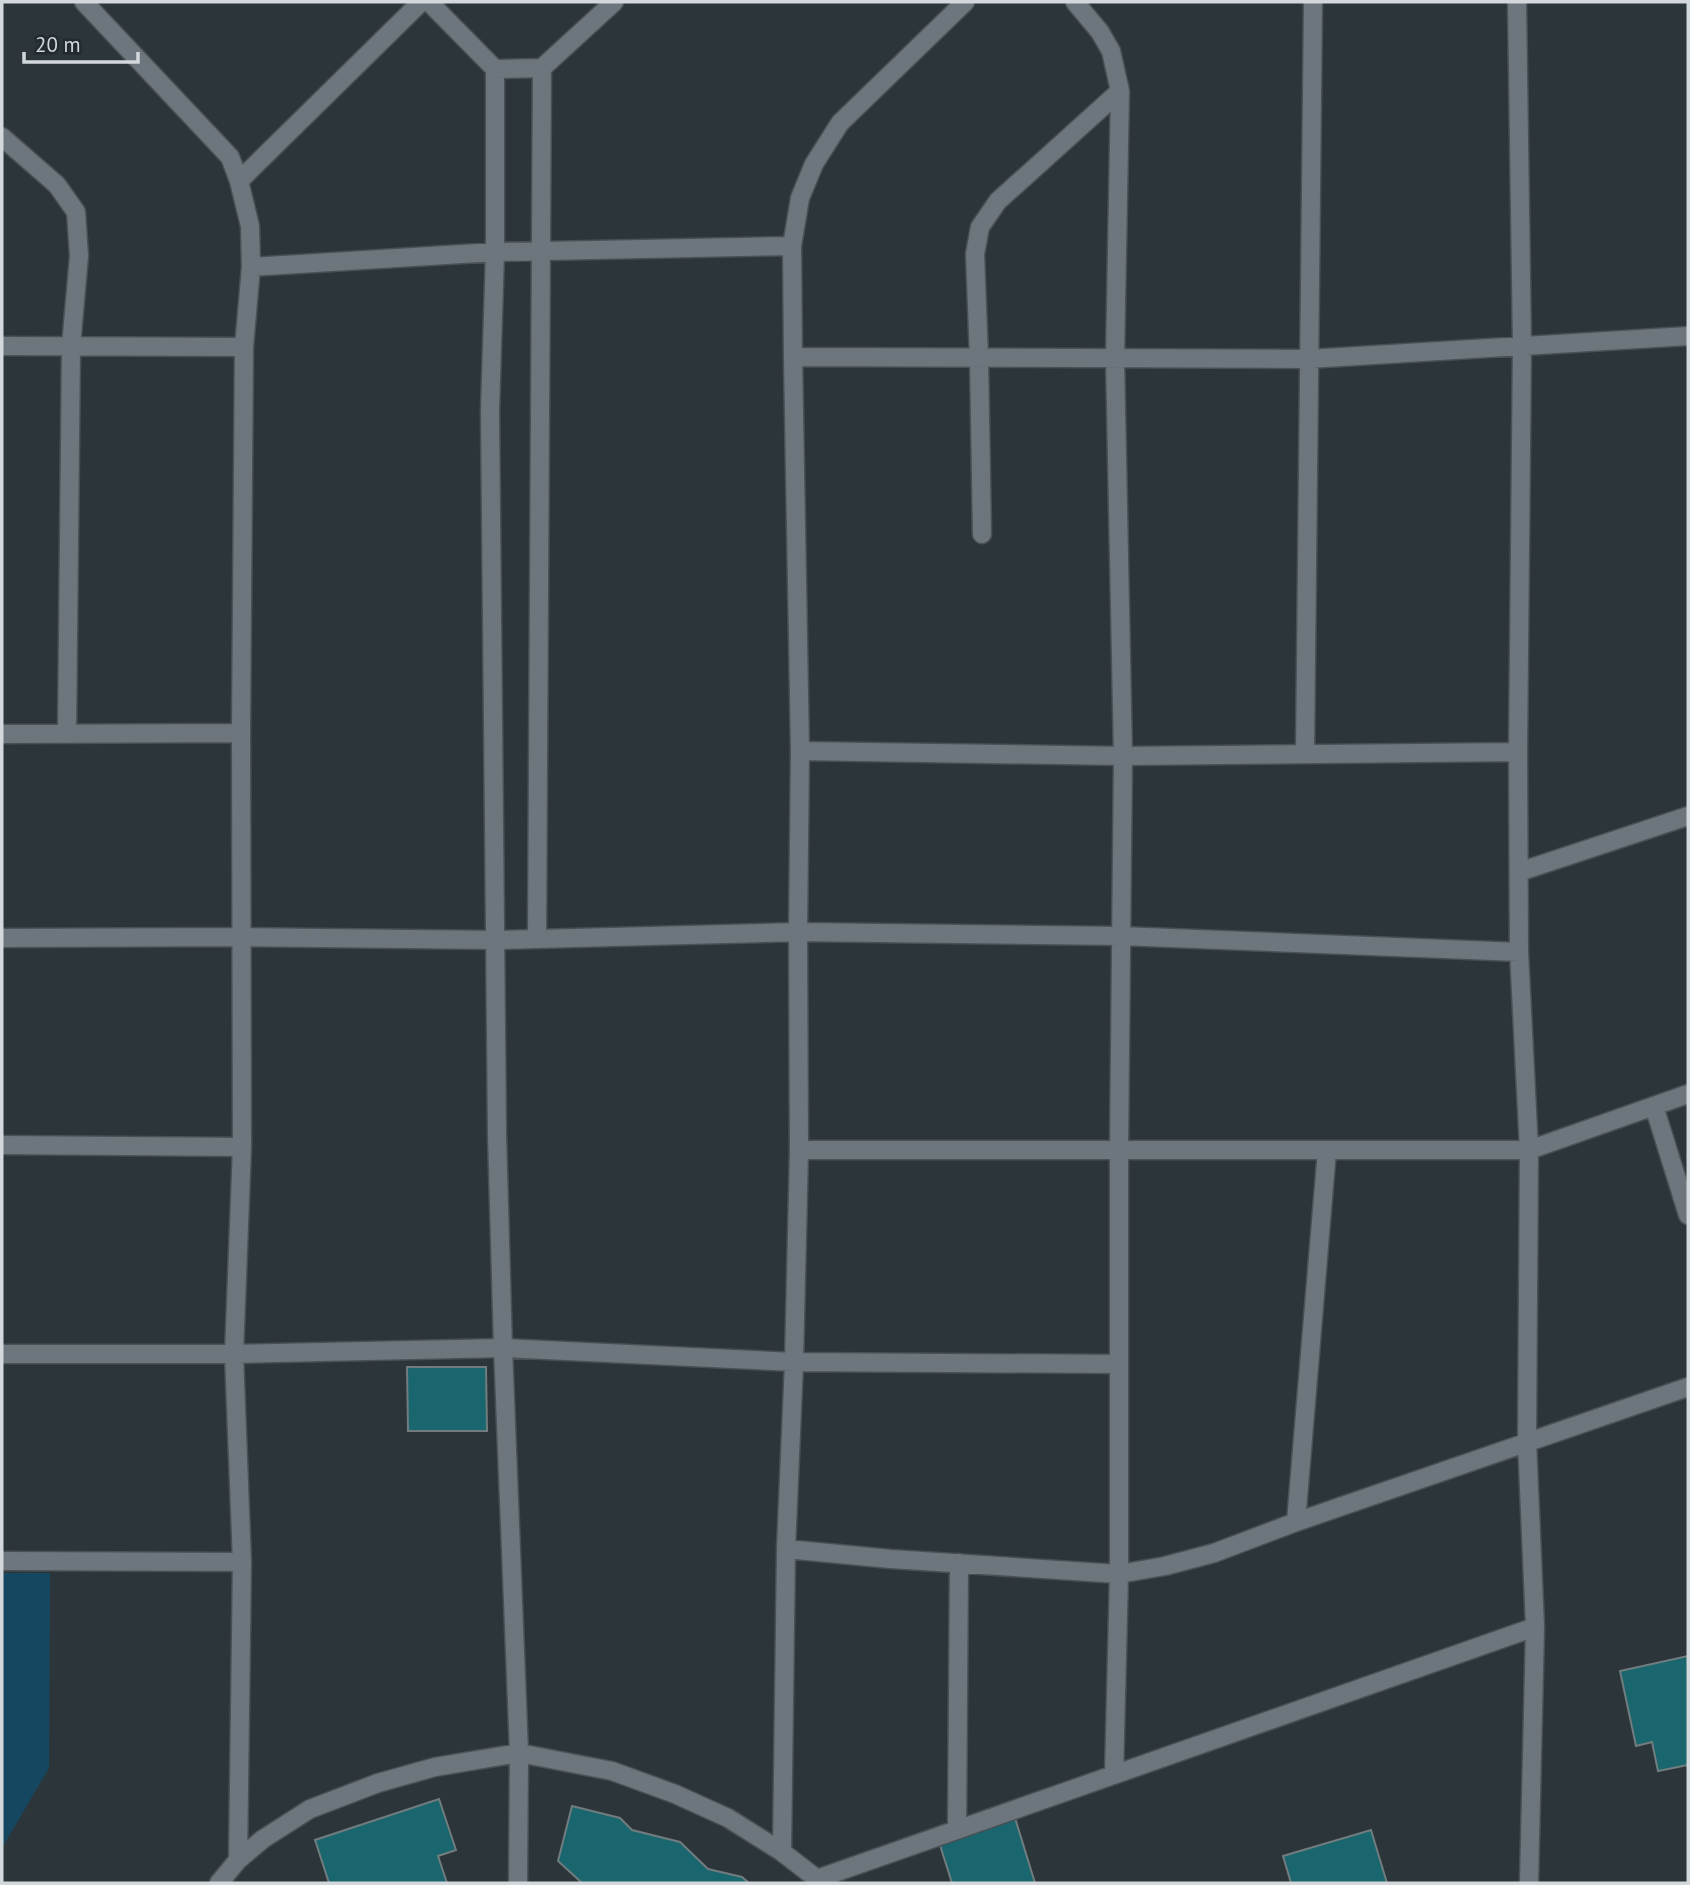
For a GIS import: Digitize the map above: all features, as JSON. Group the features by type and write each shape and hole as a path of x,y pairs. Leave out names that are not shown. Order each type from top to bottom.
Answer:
{"street":[{"path":"84,2 230,157 250,226 251,267 244,346 242,1147 234,1354 242,1562 238,1860"},
{"path":"239,181 421,2"},
{"path":"429,2 495,69 495,252 489,411 497,1134 519,1753 518,1883"},
{"path":"495,69 542,68 614,2"},
{"path":"782,1852 786,1549 799,1150 800,751 792,246 800,198 814,164 840,124 965,2"},
{"path":"1075,2 1100,32 1111,51 1120,91 1115,358 1123,756 1119,1574 1114,1775"},
{"path":"1305,754 1312,2"},
{"path":"1517,2 1522,346 1519,952 1529,1150 1527,1441 1535,1627 1529,1883"},
{"path":"537,939 542,68"},
{"path":"982,534 975,254 980,227 998,201 1120,91"},
{"path":"2,138 57,185 76,212 79,256 71,346 67,734"},
{"path":"251,267 541,250 792,246"},
{"path":"793,357 1308,359 1688,336"},
{"path":"2,346 244,346"},
{"path":"2,734 241,733"},
{"path":"800,751 1123,756 1518,752"},
{"path":"1519,872 1688,816"},
{"path":"2,938 496,940 798,932 1121,936 1519,952"},
{"path":"799,1150 1529,1150 1688,1094"},
{"path":"1654,1106 1688,1215"},
{"path":"2,1145 242,1147"},
{"path":"1296,1522 1327,1150"},
{"path":"2,1354 234,1354 503,1348 794,1362 1119,1364"},
{"path":"786,1549 1119,1574 1165,1566 1214,1553 1527,1441 1688,1387"},
{"path":"2,1561 242,1562"},
{"path":"957,1830 959,1563"},
{"path":"219,1883 238,1860 263,1839 310,1809 378,1783 435,1768 519,1753 612,1771 675,1794 728,1818 782,1852 818,1881 1535,1627"}],"shaded area":[{"path":"2,1573 50,1573 49,1768 2,1848"}],"building":[{"path":"407,1367 486,1367 487,1431 408,1431"},
{"path":"1688,1656 1688,1765 1658,1771 1652,1742 1636,1746 1620,1671"},
{"path":"439,1799 456,1850 438,1856 447,1883 329,1883 315,1840"},
{"path":"572,1806 620,1818 632,1830 680,1842 708,1869 742,1877 749,1883 582,1883 558,1861"},
{"path":"1015,1818 1035,1883 952,1883 939,1842"},
{"path":"1371,1830 1387,1883 1291,1883 1283,1856"}]}
